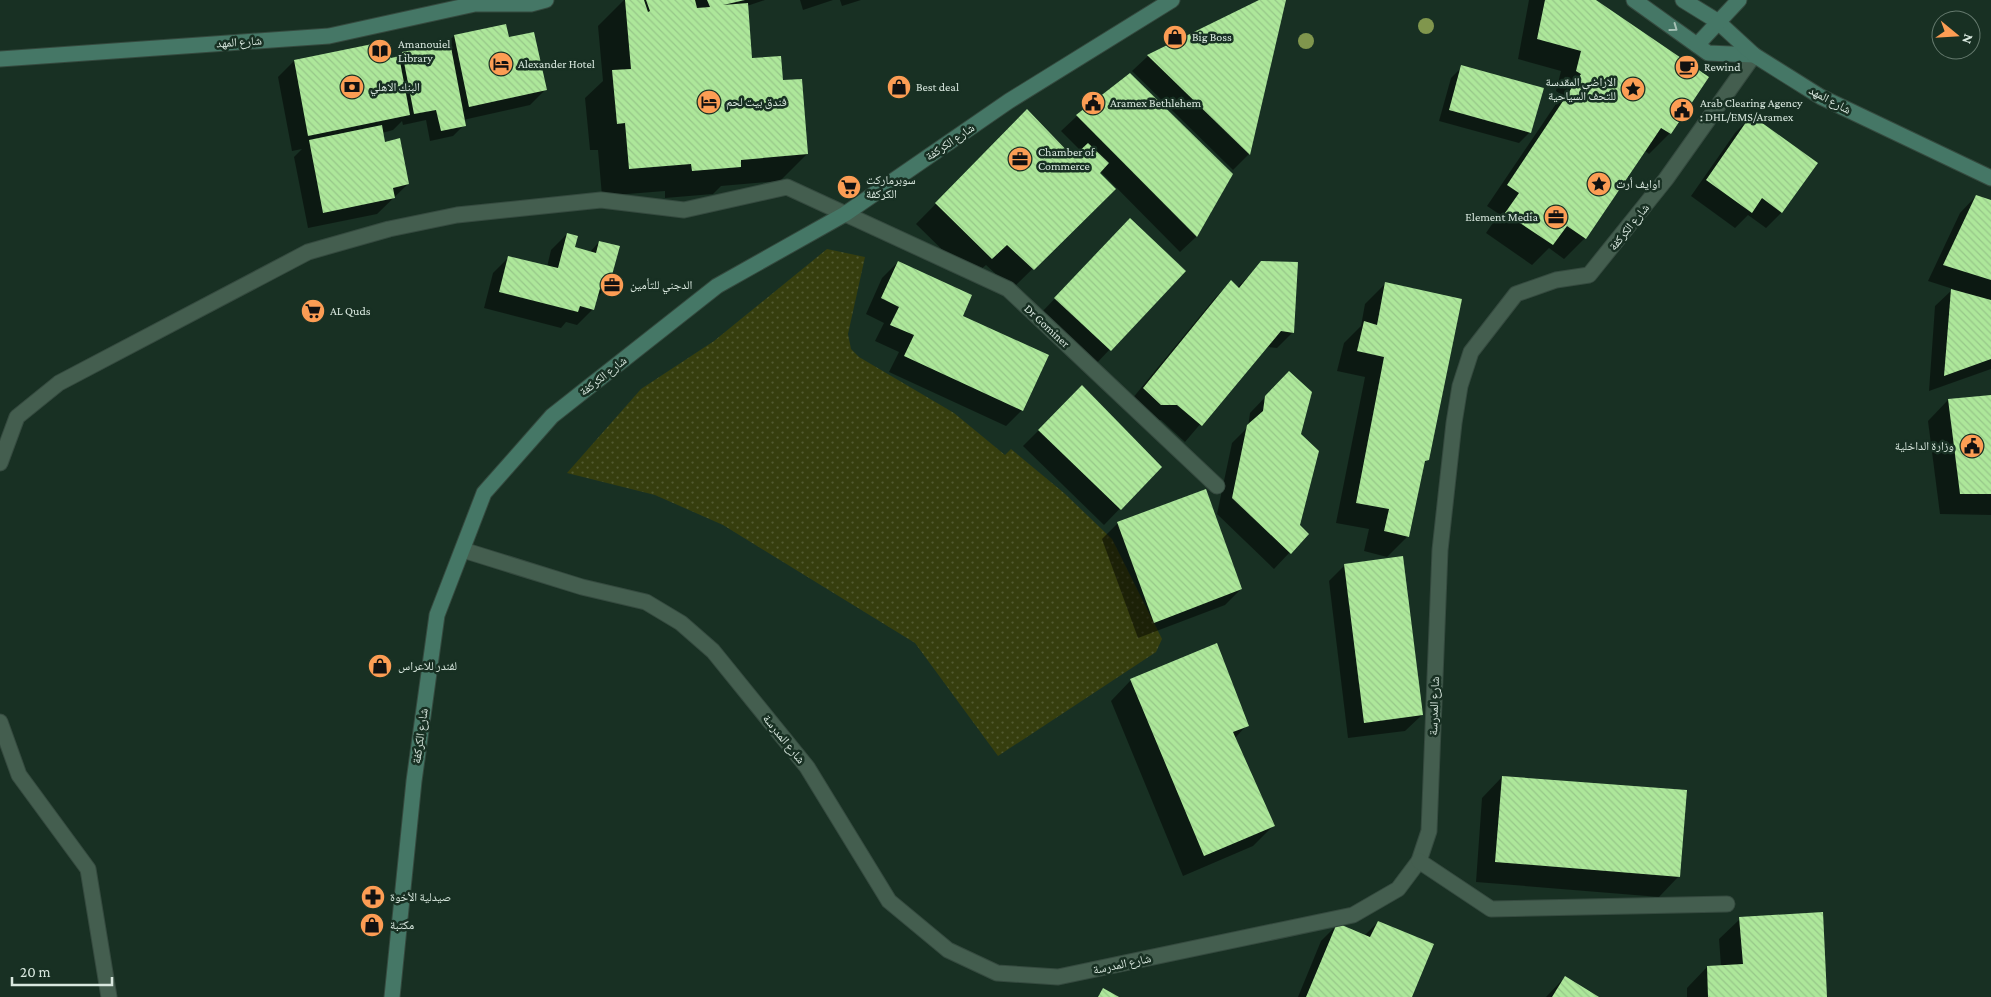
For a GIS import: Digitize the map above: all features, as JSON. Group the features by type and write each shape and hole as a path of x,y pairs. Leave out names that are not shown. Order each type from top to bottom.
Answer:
{"street":[{"name":"شارع المهد","path":"0,59 329,36 474,1 531,4 546,0"},
{"name":"شارع الكركفة","path":"392,997 414,781 437,615 484,493 552,416 717,286 845,214 1009,101 1172,0"},
{"path":"1634,0 1708,52 1754,55"},
{"name":"شارع المهد","path":"1683,0 1717,22 1754,55 1821,97 1991,178"},
{"path":"1697,45 1739,0"},
{"name":"شارع الكركفة","path":"1471,352 1516,294 1556,280 1572,280 1589,275 1666,180 1754,55"},
{"name":"Dr Gominer","path":"0,462 17,416 59,383 308,252 389,229 457,215 601,200 684,210 787,187 1008,289 1217,486"},
{"name":"شارع المدرسة","path":"463,550 582,587 646,602 682,623 713,651 806,767 889,901 948,950 997,973 1058,977 1352,915 1398,889 1419,861 1429,831 1441,540 1454,423 1460,386 1471,352"},
{"path":"0,722 19,775 88,869 109,997"},
{"path":"1419,861 1491,909 1727,904"}],"green space":[{"path":"827,249 865,257 848,334 851,349 859,357 954,413 1005,455 1011,449 1064,493 1112,539 1162,639 1156,652 998,756 915,643 723,525 655,495 567,473 641,389 714,341"}],"building":[{"name":"فندق بيت لحم","path":"625,0 644,0 648,12 650,11 646,0 695,0 697,8 710,7 707,0 745,0 723,5 748,3 752,58 781,56 783,80 802,79 808,154 741,160 741,167 692,171 691,164 629,169 625,123 617,124 612,70 631,69"},
{"path":"1259,0 1286,0 1250,155 1147,55"},
{"path":"1545,0 1596,0 1709,77 1671,134 1661,128 1586,239 1567,226 1553,245 1505,213 1519,193 1507,185 1581,74 1576,71 1581,51 1537,39"},
{"name":"Alexander Hotel","path":"506,24 509,37 534,32 547,90 469,107 454,35"},
{"name":"البنك الاهلي","path":"387,41 391,58 399,56 410,115 308,136 294,60"},
{"path":"450,42 466,126 441,131 436,110 414,114 402,52"},
{"path":"1461,65 1544,88 1531,133 1449,110"},
{"path":"1130,73 1233,174 1197,237 1076,115"},
{"path":"1027,109 1073,157 1088,143 1109,163 1100,173 1116,189 1034,270 1007,245 992,259 935,203"},
{"path":"1751,115 1818,163 1782,213 1762,198 1752,213 1706,180"},
{"path":"382,125 385,142 400,138 409,184 393,188 395,198 323,213 309,140"},
{"path":"1976,195 1991,200 1991,280 1943,265"},
{"path":"1130,218 1186,271 1111,351 1054,298"},
{"path":"567,233 578,236 575,247 596,253 599,241 620,246 609,286 601,285 594,310 580,306 578,312 499,292 508,256 558,268"},
{"path":"898,261 972,295 963,316 1049,355 1023,411 904,356 914,335 890,325 899,307 881,298"},
{"path":"1261,261 1298,262 1294,333 1281,331 1202,426 1177,405 1161,405 1143,388 1231,280 1239,288"},
{"path":"1385,282 1462,299 1429,460 1425,461 1409,537 1384,531 1389,509 1356,503 1384,357 1357,351 1364,321 1377,325"},
{"path":"1951,289 1991,300 1991,359 1944,376"},
{"path":"1289,371 1312,392 1301,434 1319,451 1300,525 1309,534 1291,554 1232,498 1247,425 1263,411 1265,396"},
{"path":"1082,385 1162,467 1121,510 1038,430"},
{"name":"وزارة الداخلية","path":"1991,395 1991,494 1960,494 1948,399"},
{"path":"1206,489 1242,589 1154,623 1117,522"},
{"path":"1403,556 1423,715 1364,723 1344,564"},
{"path":"1217,643 1249,726 1233,732 1275,826 1204,856 1130,679"},
{"path":"1502,776 1687,790 1680,877 1495,862"},
{"path":"1823,912 1827,997 1708,997 1707,966 1743,964 1739,917"},
{"path":"1378,921 1434,944 1412,997 1306,997 1337,923 1370,937"},
{"path":"1565,976 1599,997 1552,997"},
{"path":"1103,988 1119,997 1098,997"}],"place":[{"name":"Big Boss","path":"1175,37"},
{"name":"Amanouiel Library","path":"380,51"},
{"name":"Alexander Hotel","path":"501,64"},
{"name":"Rewind","path":"1687,67"},
{"name":"البنك الاهلي","path":"352,87"},
{"name":"Best deal","path":"899,87"},
{"name":"الاراضي المقدسة للتحف السياحية","path":"1633,89"},
{"name":"فندق بيت لحم","path":"709,102"},
{"name":"Aramex Bethlehem","path":"1093,103"},
{"name":"Arab Clearing Agency : DHL/EMS/Aramex","path":"1682,110"},
{"name":"Chamber of Commerce","path":"1020,159"},
{"name":"اوايف أرت","path":"1599,184"},
{"name":"سوبرماركت الكركفة","path":"849,187"},
{"name":"Element Media","path":"1556,217"},
{"name":"الدجني للتأمين","path":"612,285"},
{"name":"AL Quds","path":"313,311"},
{"name":"وزارة الداخلية","path":"1972,446"},
{"name":"لفندر للاعراس","path":"380,666"},
{"name":"صيدلية الأخوة","path":"373,897"},
{"name":"مكتبة","path":"372,925"}]}
